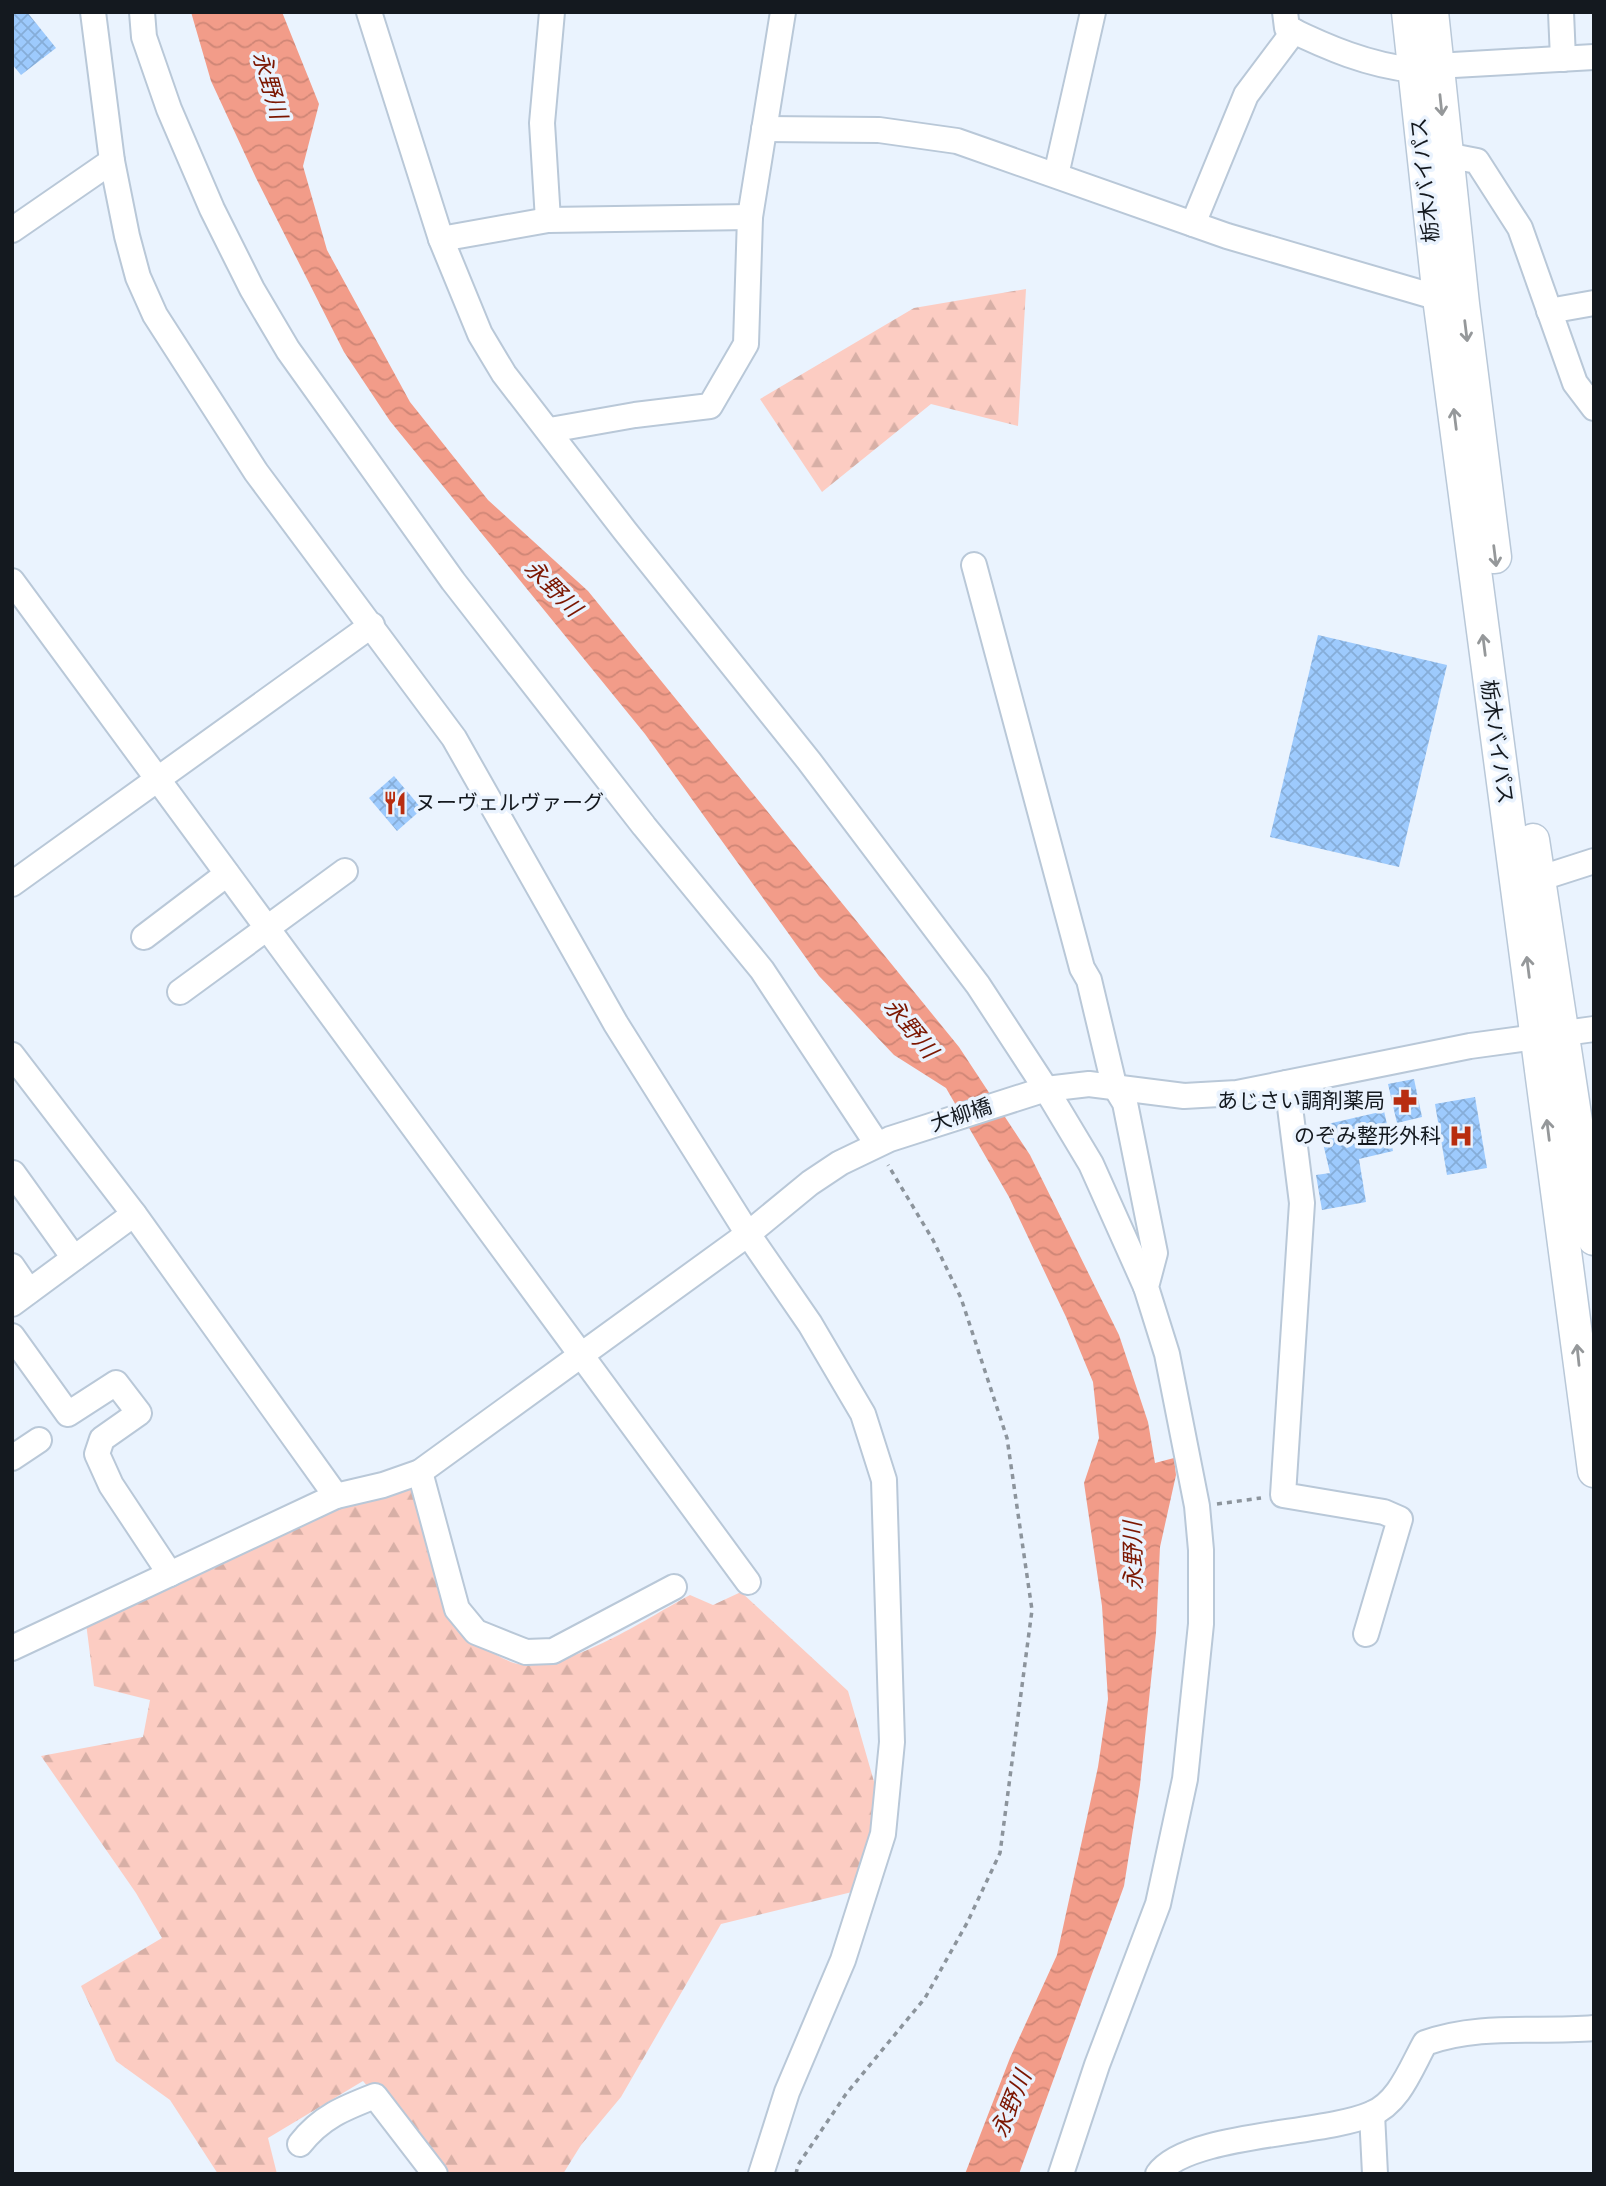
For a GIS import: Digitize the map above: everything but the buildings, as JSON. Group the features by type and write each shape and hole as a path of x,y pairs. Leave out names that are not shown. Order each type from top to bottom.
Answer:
{"main road":[{"name":"栃木バイパス","path":"1408,12 1446,155 1538,879 1564,1032 1594,1239"},
{"name":"栃木バイパス","path":"1432,12 1425,68 1439,298 1564,1032 1594,1471"}],"street":[{"path":"93,12 112,161 138,277 155,315 257,472 454,738 616,1024 748,1234 810,1324 863,1414 884,1480 892,1742 883,1834 843,1960 787,2092 761,2174"},
{"path":"142,12 144,37 152,61 201,184 252,289 288,350 453,581 762,970 883,1141"},
{"path":"369,12 441,239 480,334 504,374 550,430 625,531 737,669 978,985 1040,1090 1091,1164 1146,1287 1167,1354 1197,1506 1201,1550 1201,1623 1195,1706 1176,1829 1158,1904 1097,2065 1061,2174"},
{"path":"548,220 541,123 552,12"},
{"path":"550,430 635,415 710,406 746,344 750,216 783,12"},
{"path":"1056,174 1093,12"},
{"path":"1561,12 1563,59"},
{"path":"1193,224 1246,94 1289,22 1329,49 1390,67 1425,68 1594,57"},
{"path":"764,129 879,130 957,141 1193,224 1439,298"},
{"path":"1446,155 1477,161 1520,228 1575,383 1594,408"},
{"path":"12,230 112,161"},
{"path":"441,239 548,220 750,216"},
{"path":"1549,311 1594,303"},
{"path":"974,565 1082,968 1089,980 1114,1085 1125,1102 1155,1253 1146,1287"},
{"path":"12,581 748,1582"},
{"path":"12,884 372,625"},
{"path":"1538,879 1594,861"},
{"path":"180,992 345,871"},
{"path":"144,937 227,874"},
{"name":"大柳橋","path":"12,1648 336,1496 383,1485 420,1472 748,1234 810,1182 883,1141 1040,1090 1114,1085 1170,1094 1210,1096 1564,1032"},
{"path":"12,1055 134,1214 336,1496"},
{"path":"1287,1083 1303,1203 1283,1495 1384,1512 1400,1519 1366,1634"},
{"path":"13,1173 74,1258"},
{"path":"12,1266 21,1297 134,1214"},
{"path":"12,1336 68,1414 116,1383 139,1413 102,1439 97,1454 110,1485 170,1574"},
{"path":"12,1458 38,1440"},
{"path":"420,1472 457,1609 476,1632 526,1652 553,1651 674,1587"},
{"path":"1158,2174 1166,2163 1219,2144 1372,2114 1398,2093 1425,2043 1444,2036 1501,2029 1594,2028"},
{"path":"300,2144 314,2126 334,2112 375,2096 435,2174"},
{"path":"1372,2114 1375,2174"}],"path":[{"path":"796,2174 798,2165 845,2094 925,1998 967,1923 999,1853 1032,1610 1007,1438 965,1311 883,1141"},
{"path":"1197,1506 1283,1495"}],"green space":[{"path":"1026,289 1018,426 931,404 822,492 760,399 914,308"},
{"path":"413,1489 454,1627 514,1663 533,1665 555,1662 579,1654 690,1595 713,1605 741,1592 848,1691 877,1792 868,1842 852,1892 721,1924 621,2097 581,2145 563,2174 442,2174 363,2081 268,2138 277,2174 218,2174 170,2100 116,2061 81,1986 162,1938 136,1893 41,1756 143,1737 150,1700 94,1686 86,1623 342,1504"}],"water":[{"name":"永野川","path":"191,12 282,12 319,104 303,166 327,250 410,402 488,500 588,591 959,1047 1030,1155 1119,1335 1148,1422 1155,1463 1174,1458 1176,1475 1160,1547 1156,1633 1140,1785 1124,1886 1019,2174 965,2174 1010,2058 1057,1955 1098,1767 1108,1699 1102,1606 1084,1483 1099,1438 1093,1382 1066,1317 1009,1197 946,1088 894,1055 819,976 645,734 390,421 344,352 256,178 211,81"}],"place":[{"name":"ヌーヴェルヴァーグ","path":"395,803"},
{"name":"あじさい調剤薬局","path":"1405,1101"},
{"name":"のぞみ整形外科","path":"1461,1136"}]}
